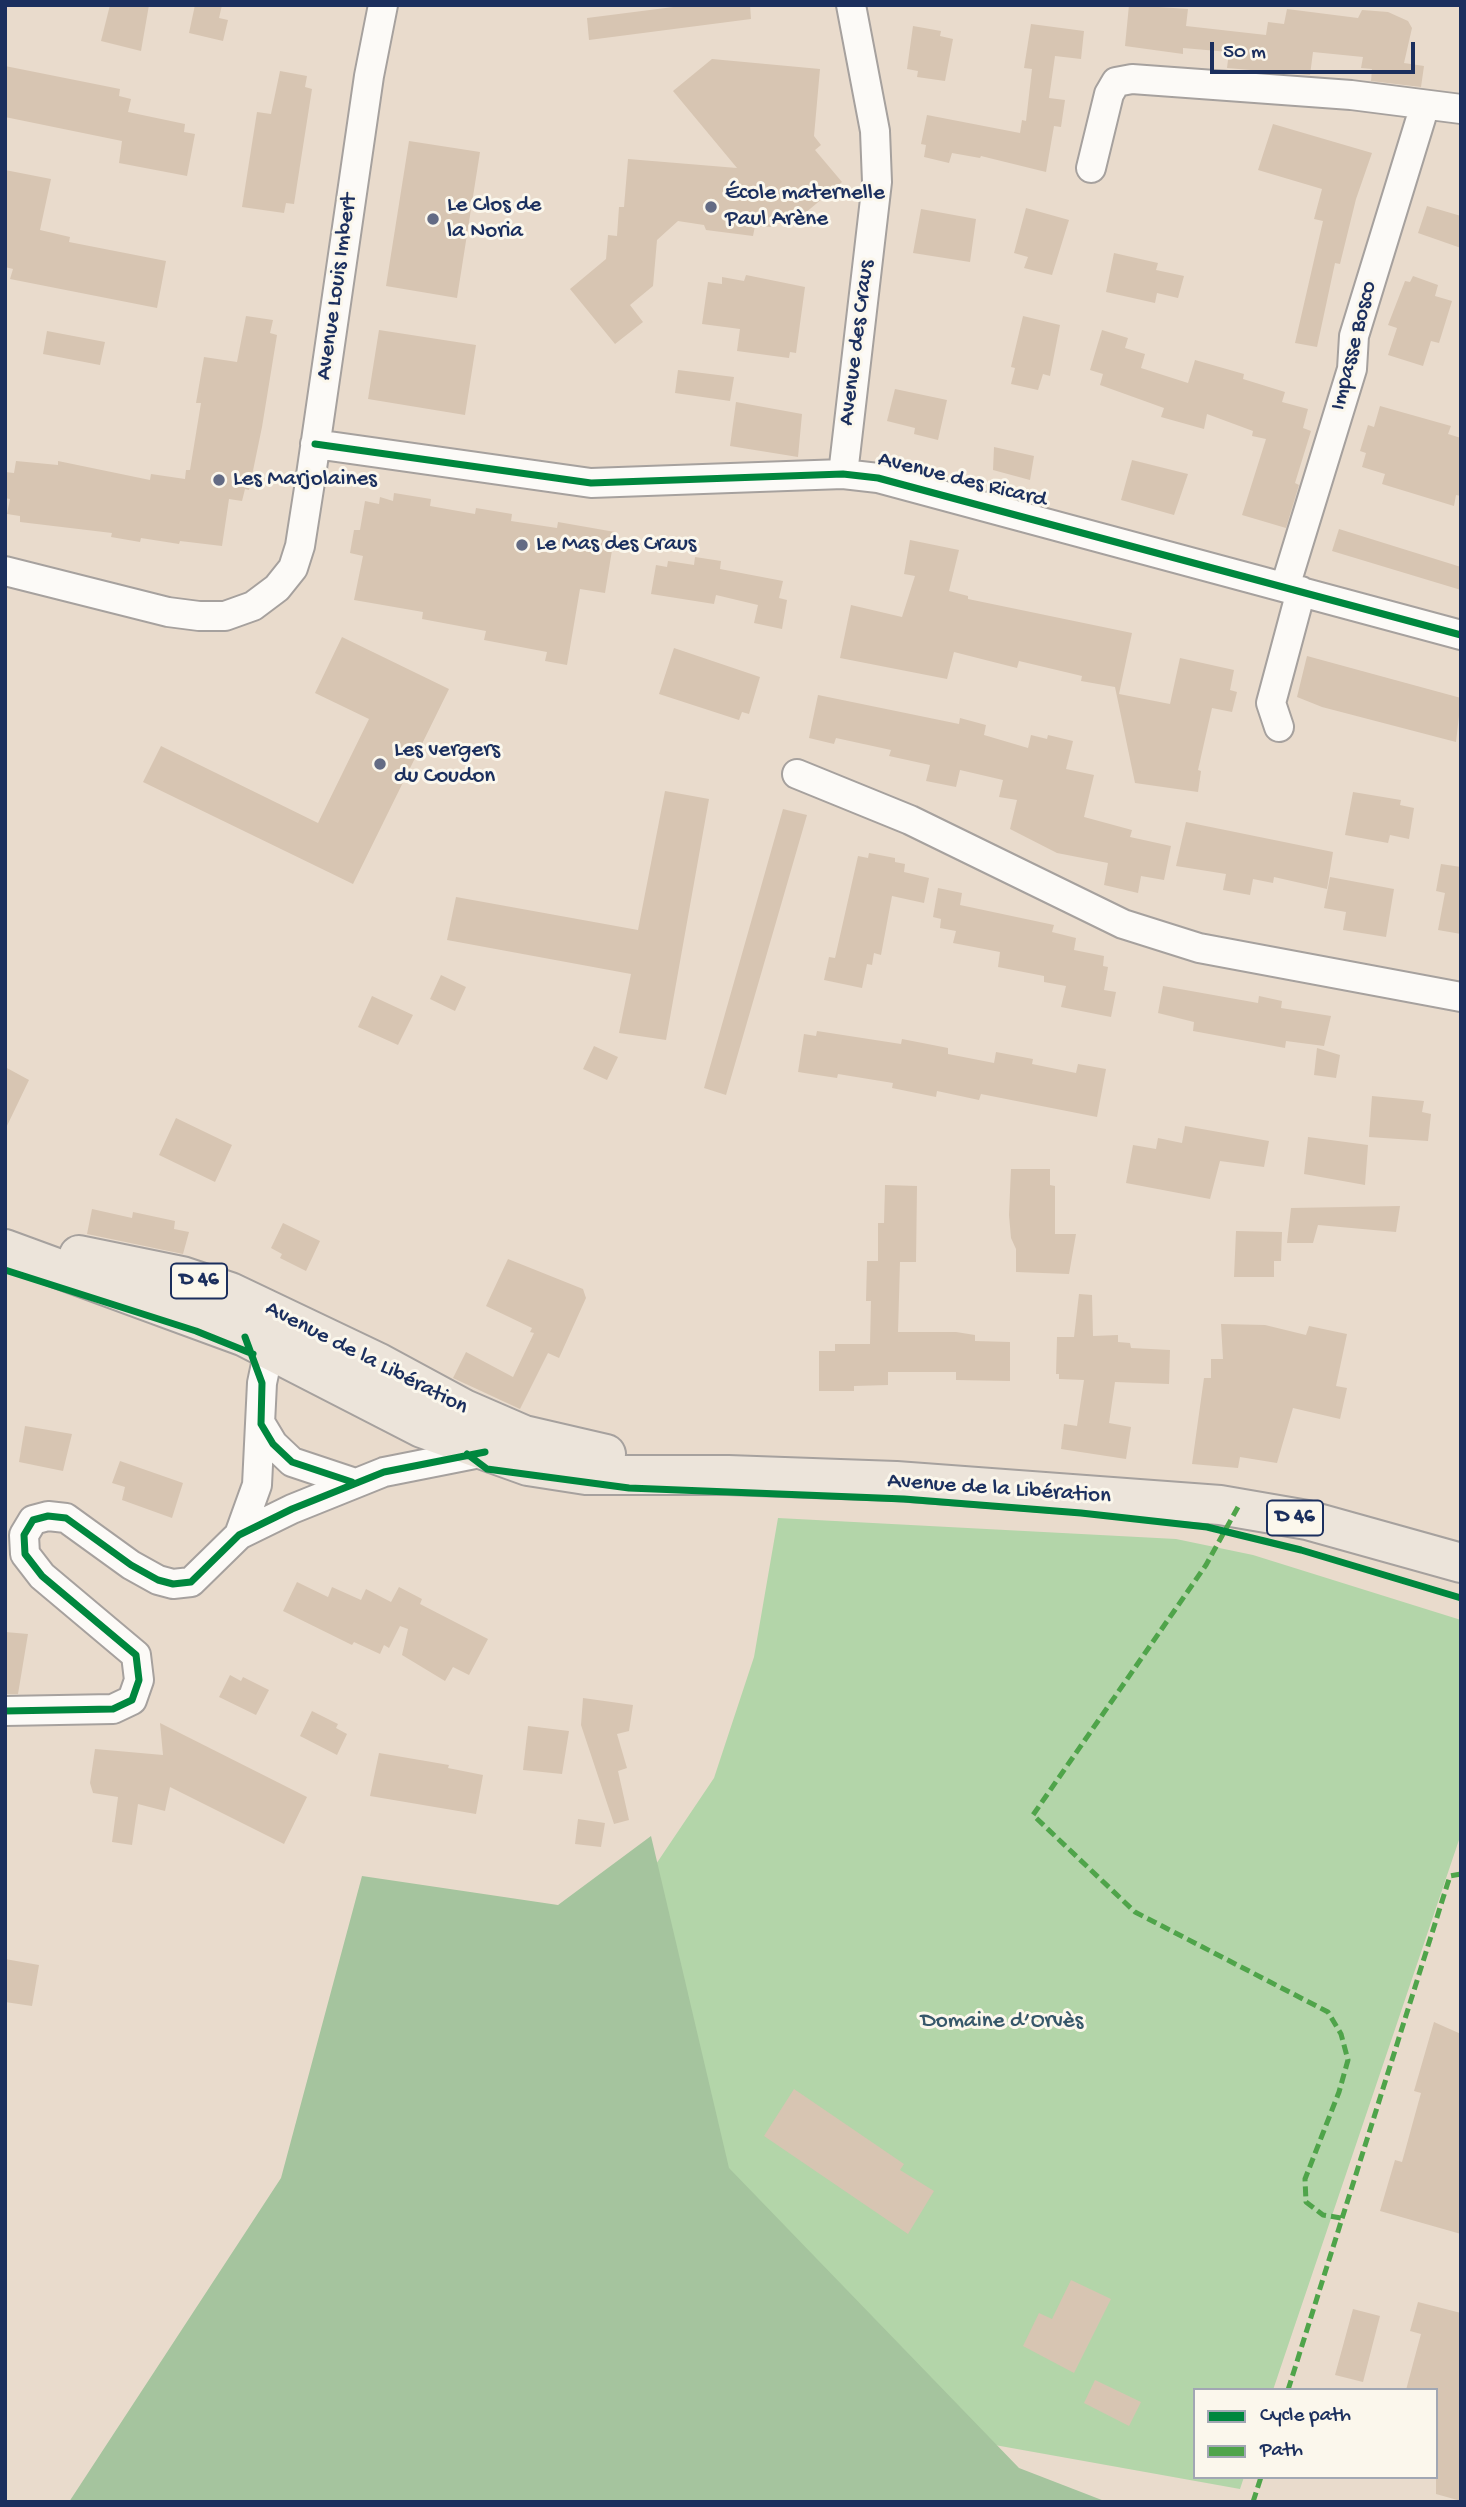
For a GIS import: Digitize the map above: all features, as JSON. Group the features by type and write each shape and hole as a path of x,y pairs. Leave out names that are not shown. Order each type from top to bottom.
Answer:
{"main road":[{"name":"Avenue de la Libération","path":"5,1240 183,1276 230,1292 464,1409 524,1435 577,1449 728,1475"},
{"name":"Avenue de la Libération","path":"5,1249 422,1428 528,1466 586,1475 728,1475 1020,1488 1144,1502 1258,1510 1454,1558"},
{"name":"Avenue de la Libération","path":"1144,1502 1281,1534 1461,1589"}],"street":[{"name":"Avenue Louis Imbert","path":"5,571 168,612 199,616 225,615 253,606 277,588 293,568 300,546 369,76 383,5"},
{"name":"Avenue des Craus","path":"843,474 877,182 875,131 850,5"},
{"path":"1091,169 1109,94 1116,82 1132,79 1351,95 1461,109"},
{"name":"Impasse Bosco","path":"1279,727 1271,703 1293,589 1352,369 1354,336 1425,105"},
{"name":"Avenue des Ricard","path":"316,444 591,483 843,474 878,478 1461,635"},
{"path":"797,774 910,820 1123,925 1199,948 1461,997"},
{"path":"239,1535 257,1485 261,1358 301,1347 394,1372 418,1394 422,1428 405,1456 384,1472"},
{"path":"261,1424 273,1444 292,1462 352,1482"},
{"path":"5,1711 113,1709 132,1700 139,1680 136,1655 42,1576 25,1554 23,1535 33,1520 48,1516 66,1518 131,1566 158,1580 173,1584 191,1582 239,1535 352,1482 384,1472 485,1452"}],"green space":[{"name":"Domaine d’Orvès","path":"778,1518 1176,1539 1253,1555 1461,1620 1461,1834 1274,2388 1193,2388 1193,2479 1243,2479 1240,2489 978,2442 467,2145 714,1778 754,1657"},
{"path":"651,1836 729,2168 1019,2468 1107,2502 69,2502 281,2178 362,1876 558,1905"}],"building":[{"path":"110,5 149,5 141,51 101,41"},
{"path":"195,5 222,5 219,18 228,20 223,41 189,33"},
{"path":"689,5 750,5 751,19 589,40 587,18"},
{"path":"1129,5 1188,9 1186,26 1266,35 1268,22 1284,24 1287,9 1358,18 1362,10 1388,12 1408,21 1412,28 1404,63 1424,66 1421,87 1371,81 1372,69 1361,68 1363,57 1313,52 1310,75 1227,68 1229,52 1183,48 1183,54 1125,46"},
{"path":"1031,24 1084,31 1081,59 1055,56 1049,98 1065,100 1061,127 1054,126 1046,172 981,156 952,153 949,163 924,157 926,145 921,144 927,115 1020,133 1022,120 1026,121 1032,69 1024,68"},
{"path":"913,26 941,31 940,36 953,39 945,81 917,77 918,71 907,69"},
{"name":"École maternelle Paul Arène","path":"712,59 820,69 814,136 821,145 815,150 842,182 804,214 798,206 774,227 755,226 753,236 706,230 704,225 678,221 657,240 653,286 630,305 643,322 615,344 570,289 606,259 608,235 617,236 619,207 624,207 628,159 737,168 673,91"},
{"path":"5,66 120,89 119,96 131,99 128,112 185,124 184,132 195,134 187,176 119,163 122,141 5,117"},
{"path":"280,71 307,76 305,87 312,89 294,204 286,203 284,213 242,207 257,112 271,114"},
{"path":"1273,124 1372,153 1356,199 1340,264 1335,263 1317,347 1295,343 1323,221 1314,219 1322,189 1258,170"},
{"name":"Le Clos de la Noria","path":"409,141 480,152 457,298 386,286"},
{"path":"5,170 51,179 40,230 70,237 69,242 166,261 157,308 10,279 13,269 5,267"},
{"path":"1427,206 1461,216 1461,248 1418,233"},
{"path":"1026,208 1069,220 1052,275 1024,268 1028,257 1014,253"},
{"path":"921,209 976,219 970,262 913,253"},
{"path":"1114,253 1158,263 1156,270 1184,276 1178,298 1157,293 1155,303 1106,292"},
{"path":"746,275 805,287 796,353 790,352 789,358 737,351 740,329 702,324 708,282 722,284 722,277 744,281"},
{"path":"1413,276 1438,285 1435,296 1452,301 1439,343 1431,341 1423,366 1388,355 1397,328 1388,325 1405,281 1410,282"},
{"path":"246,316 273,320 270,333 277,335 249,490 245,489 242,501 229,499 222,546 180,541 179,544 141,538 140,542 111,537 112,533 20,522 20,516 7,514 10,499 5,498 5,472 14,473 16,461 58,465 58,461 150,480 151,474 185,479 186,470 190,470 201,403 196,403 204,357 237,362"},
{"path":"1023,316 1060,325 1050,376 1043,374 1038,390 1011,384 1015,368 1011,367"},
{"path":"379,330 476,345 465,415 368,399"},
{"path":"1102,330 1128,338 1125,348 1145,354 1141,368 1188,383 1195,360 1244,374 1243,379 1285,392 1282,402 1308,409 1303,428 1311,431 1295,483 1299,485 1286,528 1242,515 1266,439 1252,436 1253,431 1207,414 1204,429 1161,417 1164,408 1100,385 1103,374 1090,370"},
{"path":"47,331 105,342 100,365 43,354"},
{"path":"678,370 734,377 730,401 675,393"},
{"path":"895,389 947,400 938,440 914,434 915,428 887,421"},
{"path":"736,402 802,414 798,457 730,446"},
{"path":"1380,406 1451,426 1448,434 1461,438 1461,496 1456,495 1454,506 1382,484 1385,474 1362,467 1366,453 1360,451 1368,425 1374,427"},
{"path":"994,447 1034,456 1030,480 993,470"},
{"path":"1132,460 1188,474 1174,515 1121,500"},
{"path":"394,493 431,499 430,506 475,514 476,508 512,514 511,521 557,528 558,522 615,532 605,593 580,589 567,665 545,661 547,652 484,640 486,631 422,619 423,612 354,600 363,556 350,553 354,530 360,530 365,501 379,504 380,497 393,501"},
{"path":"1339,529 1461,567 1461,590 1332,551"},
{"path":"910,540 959,550 949,591 968,596 968,599 1132,633 1119,694 1170,704 1180,658 1234,670 1230,690 1237,692 1232,712 1212,708 1198,770 1201,771 1198,792 1135,783 1115,687 1081,681 1082,676 1019,661 1017,668 954,652 947,679 840,658 851,605 902,617 915,576 904,574"},
{"path":"695,557 721,561 720,569 783,581 779,598 787,600 782,629 754,623 758,605 716,595 714,604 651,594 656,565 667,567 668,561 694,565"},
{"name":"Les vergers du Coudon","path":"342,637 449,689 353,884 143,782 161,746 318,823 369,719 315,693"},
{"path":"674,648 760,677 749,714 742,712 739,720 659,694"},
{"path":"1307,656 1461,698 1456,742 1322,707 1297,697"},
{"path":"818,695 959,724 960,718 986,725 984,735 1028,748 1031,735 1047,739 1048,735 1073,741 1066,769 1094,775 1084,817 1132,830 1130,837 1171,846 1164,880 1141,876 1138,893 1104,885 1108,863 1057,853 1010,829 1017,800 999,797 1003,780 960,770 956,787 926,781 930,765 889,756 891,750 836,738 834,744 809,738"},
{"path":"665,791 709,799 666,1040 619,1033 631,974 447,940 456,897 638,930"},
{"path":"1353,792 1401,800 1400,805 1414,808 1409,839 1390,835 1388,843 1345,835"},
{"path":"783,809 807,815 726,1095 704,1088"},
{"path":"1186,822 1333,852 1327,889 1274,877 1273,883 1253,879 1250,895 1223,890 1226,874 1176,866"},
{"path":"869,853 895,858 895,862 905,864 904,872 929,878 924,903 892,896 881,955 874,953 872,965 867,964 862,988 824,980 829,957 835,958 858,856 868,858"},
{"path":"1441,864 1461,867 1461,934 1438,930 1445,893 1436,891"},
{"path":"1330,877 1394,889 1386,937 1343,930 1346,912 1324,908"},
{"path":"938,888 962,893 960,905 1054,925 1052,932 1076,938 1074,950 1104,956 1103,966 1108,967 1104,990 1116,992 1111,1017 1061,1007 1066,986 1044,982 1044,976 998,967 1000,952 953,943 956,931 940,928 941,919 933,917"},
{"path":"441,975 466,987 455,1011 430,999"},
{"path":"1163,986 1258,1003 1259,996 1282,1001 1281,1008 1331,1016 1324,1046 1286,1041 1285,1048 1193,1031 1194,1022 1158,1013"},
{"path":"372,996 413,1015 398,1045 358,1027"},
{"path":"817,1031 901,1044 902,1039 948,1048 948,1054 994,1063 996,1052 1033,1059 1032,1064 1076,1073 1078,1064 1106,1069 1097,1117 981,1094 979,1100 937,1091 936,1097 892,1088 893,1083 838,1074 837,1078 798,1072 804,1034 816,1036"},
{"path":"594,1046 618,1057 607,1080 583,1069"},
{"path":"1317,1048 1340,1055 1336,1078 1314,1075"},
{"path":"5,1067 29,1080 5,1130"},
{"path":"1372,1096 1424,1101 1422,1112 1431,1114 1428,1141 1369,1137"},
{"path":"176,1118 232,1145 215,1182 159,1155"},
{"path":"1185,1126 1269,1141 1264,1167 1220,1161 1210,1199 1126,1183 1133,1145 1156,1149 1158,1138 1182,1143"},
{"path":"1308,1137 1368,1145 1365,1185 1304,1174"},
{"path":"1011,1169 1050,1169 1050,1185 1055,1186 1055,1234 1076,1234 1069,1274 1016,1272 1016,1249 1011,1238 1009,1215"},
{"path":"885,1185 917,1186 916,1262 900,1262 898,1332 956,1332 975,1335 975,1341 1010,1342 1010,1381 956,1380 956,1372 888,1372 888,1385 854,1386 854,1391 819,1391 819,1351 835,1351 835,1344 870,1344 871,1301 866,1301 867,1261 878,1261 878,1223 884,1223"},
{"path":"1400,1206 1396,1232 1318,1225 1313,1243 1287,1243 1291,1208"},
{"path":"92,1209 132,1218 133,1212 175,1221 174,1229 189,1232 183,1254 87,1234"},
{"path":"283,1223 320,1241 306,1271 280,1258 282,1254 271,1248"},
{"path":"1236,1231 1282,1232 1281,1261 1274,1261 1274,1277 1234,1277"},
{"path":"508,1259 583,1289 586,1298 559,1358 548,1353 520,1409 453,1378 466,1352 513,1377 534,1333 530,1332 532,1328 486,1306"},
{"path":"1079,1294 1092,1295 1093,1336 1118,1335 1118,1342 1130,1343 1131,1348 1170,1350 1169,1384 1115,1382 1109,1423 1131,1427 1126,1459 1061,1449 1064,1424 1077,1426 1084,1380 1059,1379 1059,1374 1056,1374 1057,1337 1074,1337"},
{"path":"1221,1324 1265,1325 1306,1335 1309,1326 1347,1334 1336,1386 1347,1388 1340,1419 1293,1408 1277,1463 1240,1457 1238,1468 1192,1464 1204,1378 1211,1378 1211,1359 1223,1359"},
{"path":"25,1426 72,1434 63,1471 19,1462"},
{"path":"120,1461 183,1483 172,1518 122,1500 125,1487 112,1483"},
{"path":"297,1582 328,1597 332,1587 361,1600 366,1589 391,1602 399,1587 422,1599 420,1604 488,1639 469,1675 453,1667 445,1681 402,1655 408,1629 400,1626 389,1648 384,1645 380,1654 354,1642 352,1645 283,1611"},
{"path":"5,1632 28,1634 18,1694 5,1694"},
{"path":"230,1675 241,1681 243,1677 269,1690 256,1715 219,1697"},
{"path":"583,1698 633,1705 629,1731 617,1734 627,1768 618,1771 629,1820 614,1824 581,1725"},
{"path":"312,1711 338,1724 336,1728 347,1734 337,1755 300,1736"},
{"path":"160,1723 307,1797 284,1844 170,1787 165,1811 138,1804 132,1845 112,1842 118,1797 93,1793 90,1783 95,1749 163,1755"},
{"path":"528,1726 569,1731 562,1774 523,1770"},
{"path":"379,1753 449,1765 448,1768 483,1775 476,1814 370,1796"},
{"path":"578,1819 605,1823 601,1847 575,1844"},
{"path":"5,1959 39,1965 32,2006 5,2002"},
{"path":"1434,2022 1461,2034 1461,2234 1380,2211 1395,2160 1402,2162 1421,2093 1414,2091"},
{"path":"794,2089 904,2164 900,2170 934,2191 908,2234 764,2136"},
{"path":"1071,2280 1111,2299 1074,2373 1023,2346 1039,2313 1052,2319"},
{"path":"1418,2302 1461,2313 1461,2501 1436,2494 1438,2388 1407,2388 1421,2334 1410,2331"},
{"path":"1353,2309 1380,2316 1363,2382 1335,2375"},
{"path":"1095,2380 1141,2402 1129,2426 1084,2403"}],"marked path":[{"path":"1238,1507 1206,1565 1033,1815 1135,1912 1328,2012 1341,2034 1348,2060 1339,2092 1305,2179 1306,2202 1323,2215 1341,2218"},
{"path":"1289,2388 1450,1876 1461,1874"},
{"path":"1253,2502 1260,2479"}],"cycle path":[{"path":"315,444 591,483 843,474 878,478 1461,635"},
{"path":"5,1270 196,1331 253,1354"},
{"path":"245,1337 262,1383 261,1424 273,1444 292,1462 352,1482"},
{"path":"5,1711 113,1709 132,1700 139,1680 136,1655 42,1576 25,1554 24,1535 33,1520 48,1516 66,1518 131,1565 158,1580 173,1584 191,1582 239,1535 292,1509 384,1472 485,1452"},
{"path":"467,1454 487,1469 629,1488 904,1499 1081,1513 1207,1527 1301,1550 1461,1598"}],"place":[{"name":"École maternelle Paul Arène","path":"711,207"},
{"name":"Le Clos de la Noria","path":"433,219"},
{"name":"Les Marjolaines","path":"219,480"},
{"name":"Le Mas des Craus","path":"522,545"},
{"name":"Les vergers du Coudon","path":"380,764"}]}
